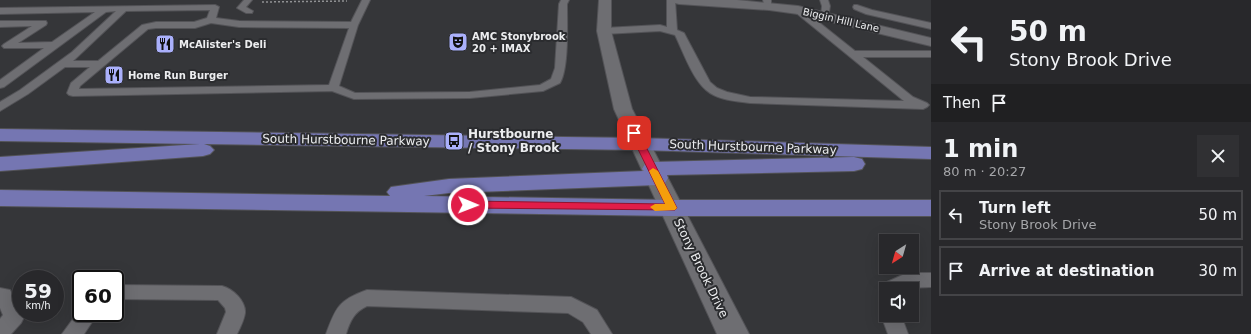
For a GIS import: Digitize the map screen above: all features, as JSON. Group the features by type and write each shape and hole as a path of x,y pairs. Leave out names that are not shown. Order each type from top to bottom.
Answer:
{"main road":[{"name":"South Hurstbourne Parkway","path":"0,135 639,144 931,153"},
{"path":"0,164 362,140"},
{"path":"310,203 449,186 655,173 931,161"},
{"path":"0,198 672,208 931,208"}],"street":[{"name":"Stony Brook Drive","path":"605,0 604,31 623,108 639,144 655,173 733,334"},
{"name":"Biggin Hill Lane","path":"679,0 767,3 931,42"}],"lane":[{"path":"248,0 241,8 249,11"},
{"path":"333,88 354,25 366,0"},
{"path":"354,25 239,24 211,20 195,25 156,25 145,27 75,85 73,92 333,88 354,96 470,94 543,88 556,81 560,68 563,4 565,0"},
{"path":"671,0 672,30"},
{"path":"824,0 826,6 825,16"},
{"path":"0,10 13,2"},
{"path":"0,10 215,7 223,2"},
{"path":"211,20 215,7"},
{"path":"857,7 869,12 931,26"},
{"path":"0,85 104,9"},
{"path":"0,107 24,92 79,51 123,9"},
{"path":"798,10 910,99 927,106"},
{"path":"859,24 867,17 869,12"},
{"path":"0,24 43,23 3,48"},
{"path":"604,31 646,28 672,30 679,33 707,87 733,98 750,100 927,106"},
{"path":"3,48 55,45"},
{"path":"46,52 79,51"},
{"path":"852,54 931,54"},
{"path":"62,64 100,64"},
{"path":"903,282 907,280 931,280"},
{"path":"124,292 222,293 234,302 236,310 227,334"},
{"path":"0,295 3,295 14,316 0,332"},
{"path":"336,334 343,314 356,301 367,298 571,305 590,316 602,334"},
{"path":"72,334 81,322"},
{"path":"894,322 898,334"}],"slow traffic":[{"path":"653,171 672,208 655,207"}],"place":[{"name":"AMC Stonybrook 20 + IMAX","path":"458,42"},
{"name":"McAlister's Deli","path":"165,44"},
{"name":"Home Run Burger","path":"114,75"},
{"name":"Hurstbourne / Stony Brook","path":"454,141"}],"route":[{"path":"468,205 672,208 634,133"}]}
